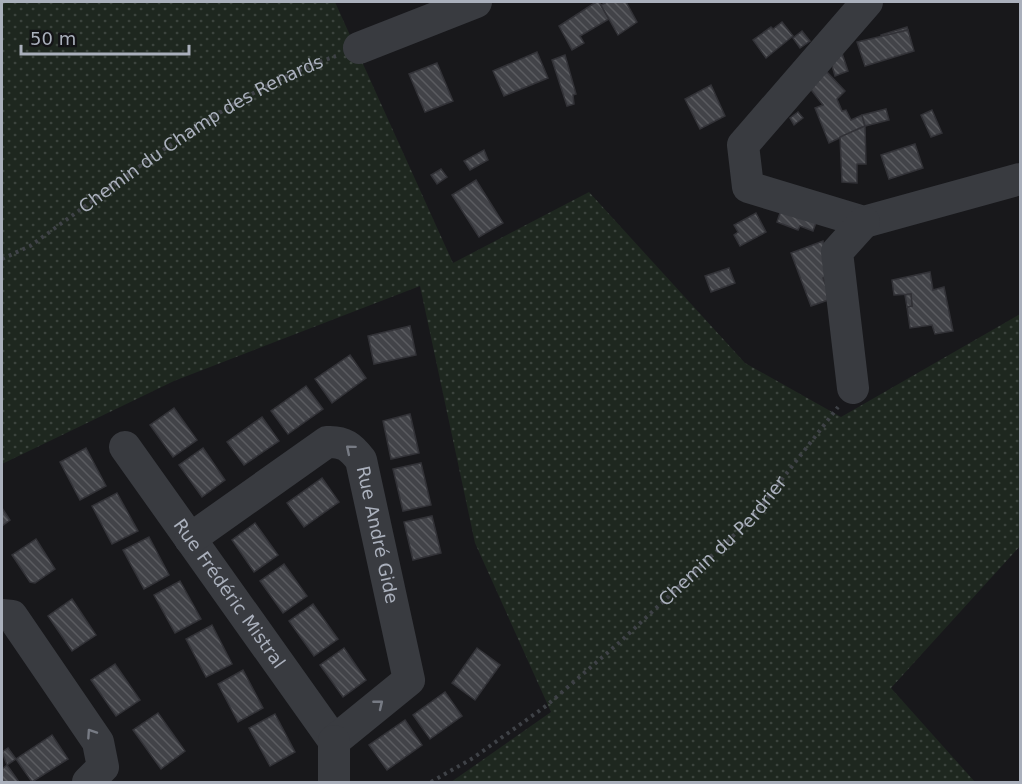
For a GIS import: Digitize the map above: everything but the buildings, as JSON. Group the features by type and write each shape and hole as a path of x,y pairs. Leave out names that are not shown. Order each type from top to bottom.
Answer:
{"street":[{"path":"359,48 476,2"},
{"path":"867,2 743,145 748,187 864,222 1020,179"},
{"path":"853,388 837,252 864,222"},
{"name":"Rue André Gide","path":"190,539 327,442 339,441 352,448 361,460 409,680 334,741"},
{"name":"Rue Frédéric Mistral","path":"125,447 334,741"},
{"path":"2,615 12,616 98,742 103,767 88,783"},
{"path":"334,741 334,783"}],"path":[{"name":"Chemin du Champ des Renards","path":"2,259 30,246 190,132 297,69 359,48"},
{"name":"Chemin du Perdrier","path":"431,783 473,758 546,706 639,625 752,518 853,388"}],"shaded area":[{"path":"2,2 335,2 453,263 589,192 745,363 841,417 1020,314 1020,546 891,688 975,782 451,782 551,712 475,543 420,286 174,381 2,464"}]}
